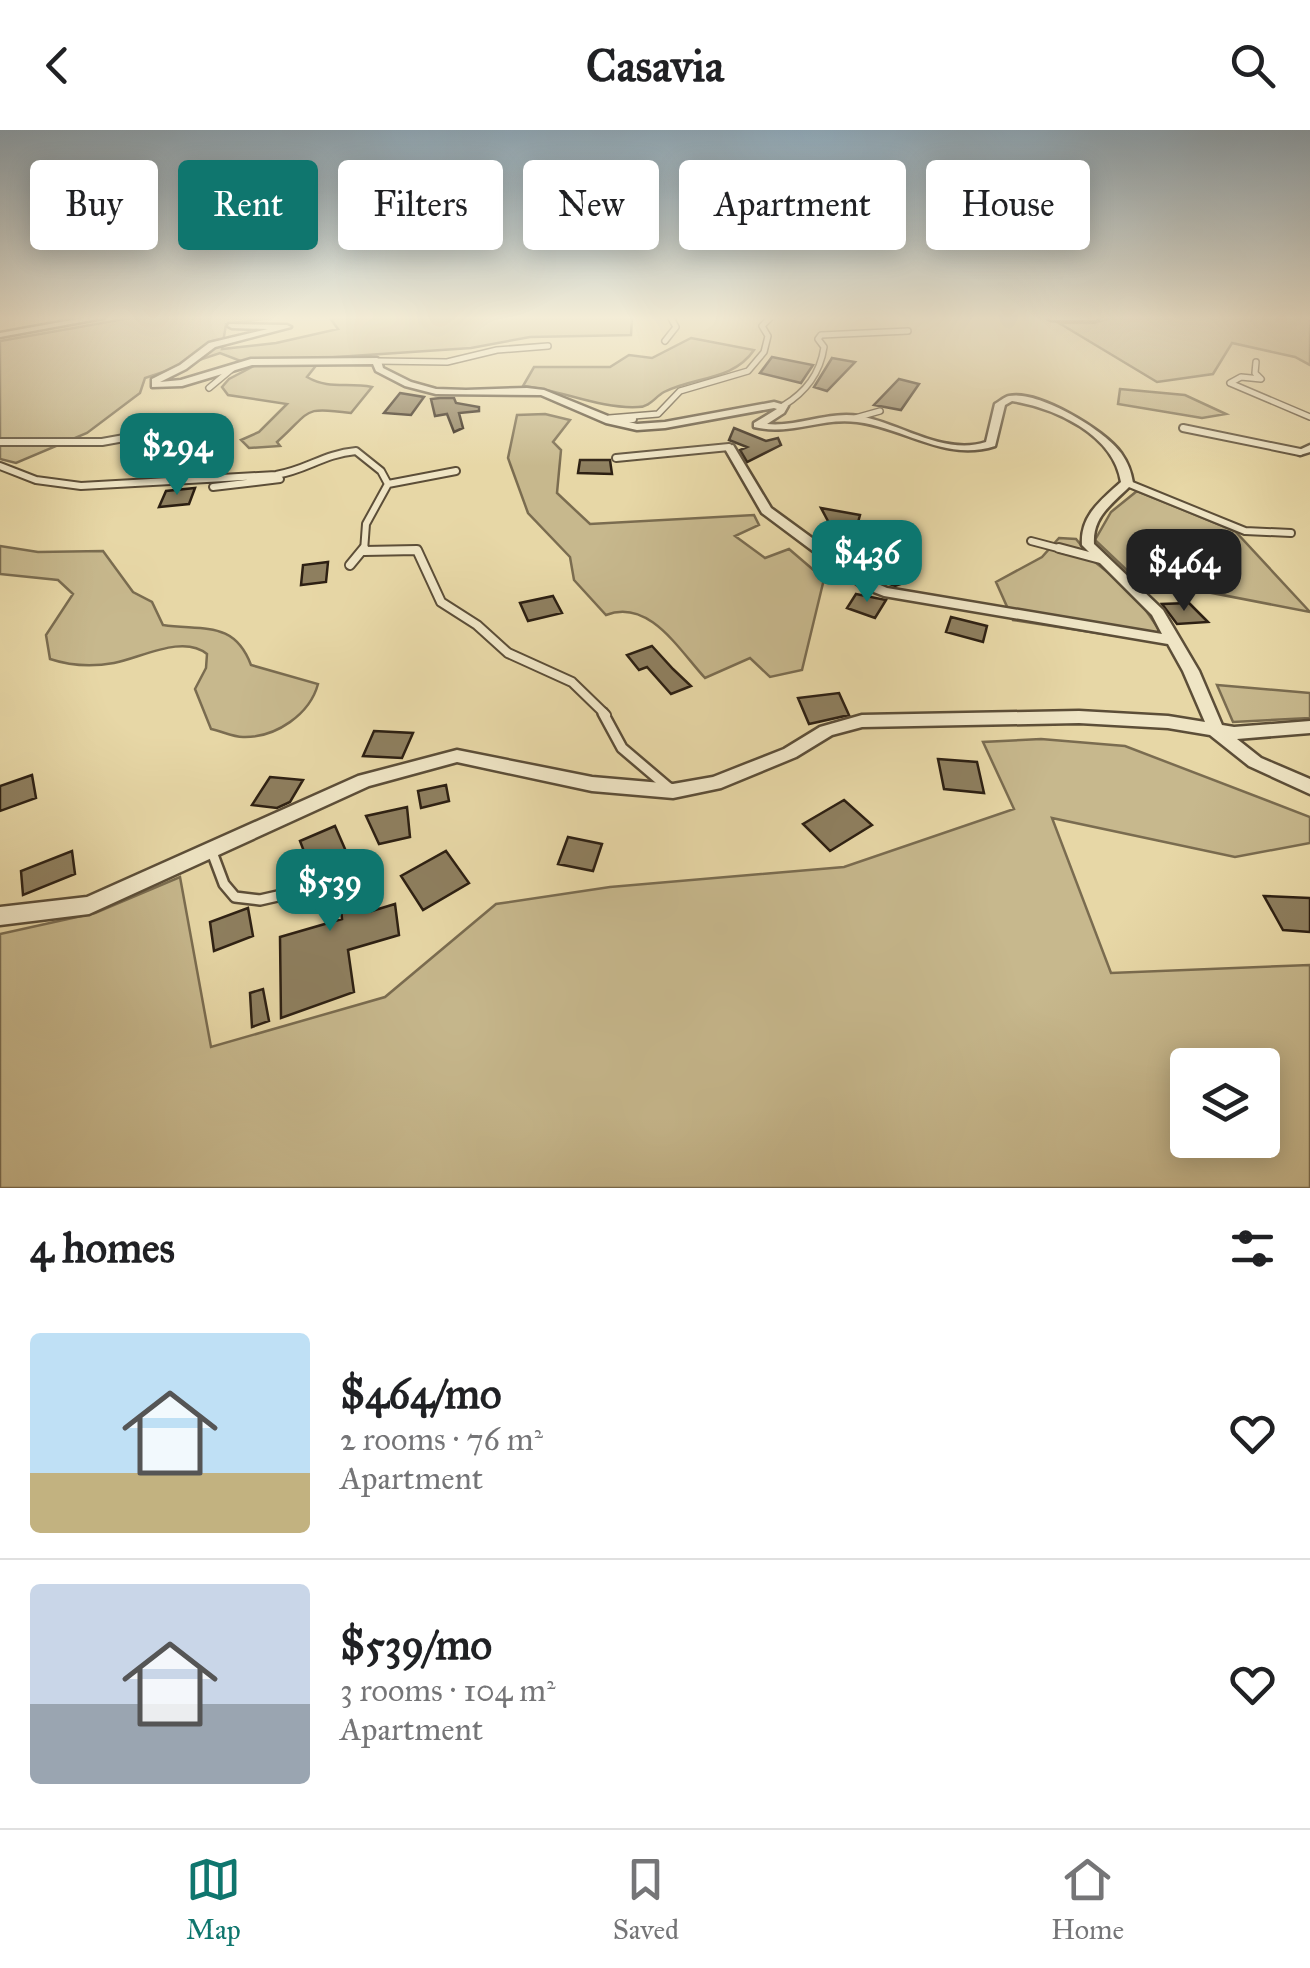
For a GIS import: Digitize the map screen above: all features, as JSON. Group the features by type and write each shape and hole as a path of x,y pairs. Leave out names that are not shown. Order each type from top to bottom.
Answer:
{"street":[{"path":"182,367 155,380 155,385 182,384 236,367"},
{"path":"379,367 407,386 431,394 541,392 598,420 652,427 746,412 768,404 782,406 782,410 758,425 773,427 855,418 961,450 980,450 991,444 1000,404 1011,398 1043,403 1070,416 1116,452 1128,475 1127,483 1100,508 1086,534 1088,544 1158,613 1218,732 1255,762 1310,787"},
{"path":"729,448 766,510 866,584 884,592 1174,640"},
{"path":"0,916 89,904 364,780 456,756 592,784 673,791 715,783 790,753 826,731 862,722 1079,717 1168,722 1218,732 1310,727"}],"lane":[{"path":"586,412 614,419 642,418 661,412 681,391 754,367"},
{"path":"782,406 799,396 820,367"},
{"path":"1256,367 1261,379 1241,377 1230,383 1310,417"},
{"path":"209,388 233,368"},
{"path":"855,418 880,411"},
{"path":"0,442 102,442 202,424"},
{"path":"1183,428 1305,450"},
{"path":"616,458 729,448"},
{"path":"213,487 259,484 294,476 331,453 356,451 381,471 388,484"},
{"path":"0,466 36,480 81,486 296,472"},
{"path":"388,484 456,471"},
{"path":"1127,483 1245,531 1290,534"},
{"path":"350,566 364,551 366,524 388,484"},
{"path":"1032,541 1104,560"},
{"path":"364,551 417,550 442,602 477,625 508,653 572,682 610,719 622,748 673,791"},
{"path":"211,850 224,884 235,897 260,900 313,888"}],"shaded area":[{"path":"0,367 177,367 145,378 140,393 87,433 16,463 0,459"},
{"path":"251,367 315,367 307,377 315,381 372,387 351,413 308,413 277,442 280,446 249,448 241,440 259,432 287,404 228,395 222,387"},
{"path":"534,367 734,367 664,392 642,407 609,405 523,386"},
{"path":"1133,367 1217,367 1213,374 1157,382"},
{"path":"1120,389 1185,395 1226,414 1202,418 1118,404"},
{"path":"545,414 570,420 553,442 561,450 557,493 590,524 754,515 759,525 735,536 765,558 789,549 824,579 802,670 770,677 750,658 705,678 674,641 649,620 622,612 606,615 574,580 570,557 528,513 508,458 517,415"},
{"path":"1137,491 1235,531 1310,612 1135,578 1095,540 1111,512"},
{"path":"1059,538 1076,539 1095,562 1134,593 1169,644 1013,620 996,582 1042,557"},
{"path":"0,546 38,552 103,551 133,592 152,602 163,625 226,634 236,641 251,665 318,684 314,695 299,714 279,729 239,737 211,729 195,689 206,668 207,654 197,648 162,649 98,665 50,659 46,635 73,594 58,580 0,574"},
{"path":"1217,685 1310,693 1310,718 1233,722"},
{"path":"1041,739 1125,746 1310,817 1310,843 1235,857 1052,818 1111,973 1310,965 1310,1188 0,1188 0,934 95,913 180,877 211,1047 385,997 496,904 610,887 844,867 1014,809 983,742"}],"building":[{"path":"764,367 811,367 801,383 760,373"},
{"path":"826,367 850,367 827,391 814,387"},
{"path":"899,379 919,384 901,410 874,405"},
{"path":"400,393 424,397 411,415 384,413"},
{"path":"454,398 456,403 479,407 479,411 459,413 463,428 454,432 447,414 435,416 431,399"},
{"path":"734,428 766,441 778,438 781,445 747,462 740,450 747,447 729,440"},
{"path":"580,460 610,460 612,474 578,473"},
{"path":"195,488 189,504 159,507 166,491"},
{"path":"821,508 860,515 857,526 870,549 844,551"},
{"path":"328,562 326,582 301,585 303,565"},
{"path":"869,562 901,564 904,583 895,586 873,578"},
{"path":"856,594 886,600 875,618 847,608"},
{"path":"553,596 562,613 528,621 520,603"},
{"path":"1189,603 1208,622 1177,624 1162,604"},
{"path":"951,617 987,626 983,642 946,632"},
{"path":"652,646 691,686 671,694 647,667 639,670 627,655"},
{"path":"839,693 849,715 809,724 798,698"},
{"path":"374,731 413,733 402,758 363,756"},
{"path":"938,759 977,762 984,793 944,789"},
{"path":"32,775 36,798 0,811 0,786"},
{"path":"270,777 303,780 290,802 277,808 252,805"},
{"path":"446,785 449,801 421,808 418,791"},
{"path":"844,800 872,825 830,851 803,824"},
{"path":"407,807 410,837 379,844 366,816"},
{"path":"335,826 372,911 395,904 399,935 348,950 354,992 281,1018 280,937 342,919 337,864 313,875 300,841"},
{"path":"568,837 602,844 593,871 558,864"},
{"path":"72,851 75,874 23,895 21,871"},
{"path":"446,851 469,883 423,910 401,876"},
{"path":"1264,896 1310,898 1310,932 1283,930"},
{"path":"248,908 253,936 214,951 210,922"},
{"path":"263,989 269,1021 252,1027 250,993"}]}
